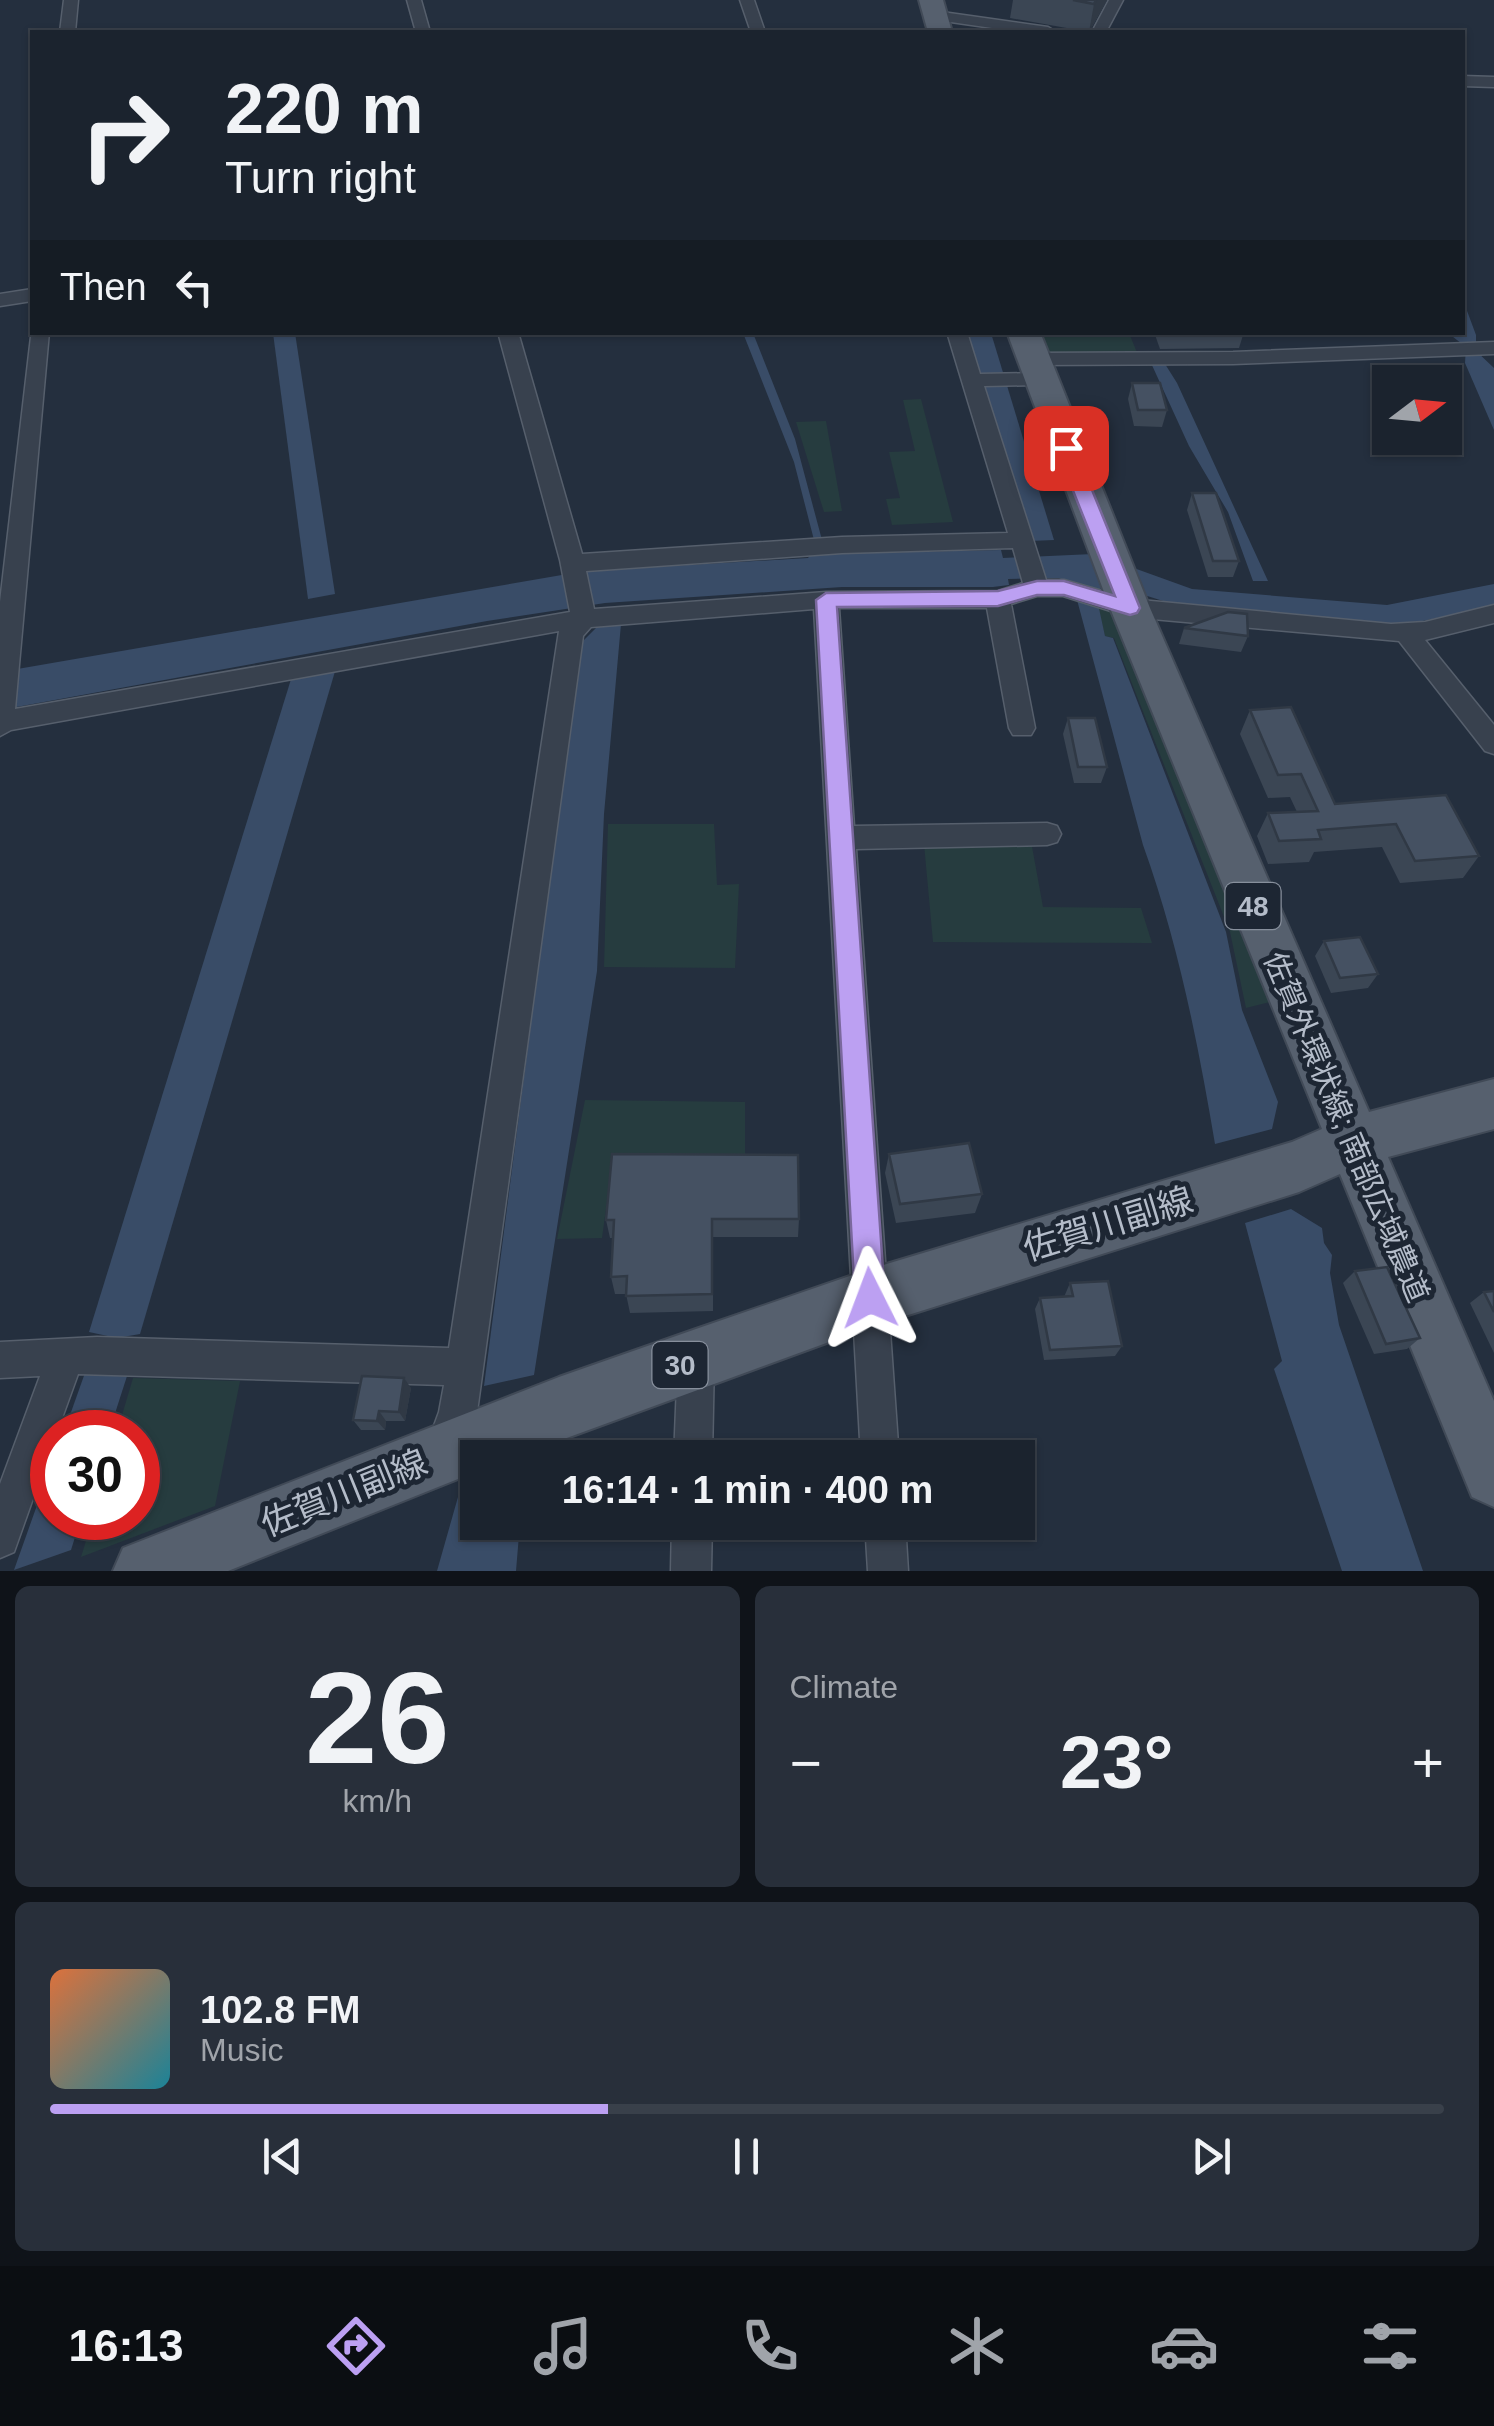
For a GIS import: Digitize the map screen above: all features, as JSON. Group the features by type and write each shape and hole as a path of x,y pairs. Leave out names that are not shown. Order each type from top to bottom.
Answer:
{"main road":[{"name":"佐賀外環状線; 南部広域農道","path":"1026,363 1116,602 1494,1475"},
{"name":"30","path":"1351,1142 1494,1104"},
{"name":"佐賀川副線","path":"146,1571 696,1359 870,1298 1299,1166 1351,1142"}],"street":[{"path":"68,30 71,0"},
{"path":"414,0 422,30"},
{"path":"747,0 757,30"},
{"path":"1100,30 1116,0"},
{"path":"936,16 1034,30"},
{"path":"1465,80 1494,82"},
{"path":"0,300 30,295"},
{"path":"38,335 0,723 301,666 584,619 826,600 998,598 1035,584 1116,602 1407,634 1494,614"},
{"path":"509,335 572,560 584,619"},
{"path":"958,335 1035,584"},
{"path":"1245,335 1254,356"},
{"path":"973,380 1026,363 1479,349"},
{"path":"572,560 586,563 842,545 1022,547"},
{"path":"998,598 1022,728"},
{"path":"826,600 879,1440"},
{"path":"442,1454 458,1412 571,632 584,619"},
{"path":"1407,634 1494,744"},
{"path":"842,838 1047,834"},
{"path":"0,1360 97,1355 465,1367"},
{"path":"0,1538 64,1358"},
{"path":"694,1440 696,1359"},
{"path":"691,1571 692,1540"},
{"path":"886,1540 888,1571"}],"green space":[{"path":"1037,335 1130,335 1138,355 1043,355"},
{"path":"921,399 953,522 892,525 886,499 900,498 889,452 915,451 903,400"},
{"path":"826,421 842,511 824,512 796,422"},
{"path":"1097,603 1122,618 1274,1001 1246,1008 1230,932 1114,638 1105,636"},
{"path":"608,824 714,824 717,885 739,884 735,968 604,967"},
{"path":"1031,841 1043,907 1141,908 1152,943 933,942 924,844"},
{"path":"585,1100 745,1102 745,1165 612,1165 602,1238 557,1239"},
{"path":"133,1378 240,1381 215,1506 160,1527 160,1410 124,1410"},
{"path":"86,1540 126,1540 81,1557"}],"water":[{"path":"1465,305 1476,335 1476,351 1494,368 1494,430 1465,363 1466,347 1451,335 1465,335"},
{"path":"273,335 295,335 335,594 308,599"},
{"path":"744,335 754,335 795,439 822,540 814,540 794,462"},
{"path":"968,335 992,335 1054,540 1030,541"},
{"path":"1151,363 1165,364 1177,383 1268,581 1253,581 1228,512 1189,446"},
{"path":"1001,550 1003,558 1093,554 1108,587 1095,590 1105,636 1113,638 1226,932 1242,1010 1278,1102 1272,1129 1215,1144 1167,918 1143,845 1073,585 1059,578 1008,579 1009,585 993,587 842,587 605,603 0,710 0,672 585,571 808,558 811,554"},
{"path":"1131,567 1192,589 1387,605 1494,584 1494,606 1399,626 1182,607 1141,594"},
{"path":"621,624 604,814 597,971 534,1375 484,1386 580,644 599,625"},
{"path":"336,668 140,1334 117,1338 89,1332 292,676"},
{"path":"1291,1209 1322,1228 1324,1243 1332,1255 1330,1273 1339,1325 1423,1571 1342,1571 1274,1369 1282,1361 1245,1223"},
{"path":"86,1370 128,1373 116,1410 72,1410"},
{"path":"458,1497 460,1540 519,1540 516,1571 437,1571"},
{"path":"30,1525 30,1540 74,1540 71,1550 14,1570"}],"building":[{"path":"1132,383 1160,383 1167,410 1138,410"},
{"path":"1192,493 1216,493 1239,561 1213,561"},
{"path":"1228,612 1247,614 1248,636 1184,628"},
{"path":"1291,707 1335,804 1446,795 1479,856 1415,861 1396,824 1318,830 1321,839 1279,841 1268,813 1318,811 1301,774 1278,775 1250,710"},
{"path":"1068,718 1095,718 1107,767 1078,767"},
{"path":"1360,937 1378,974 1340,978 1324,941"},
{"path":"969,1143 982,1194 900,1204 889,1154"},
{"path":"612,1154 798,1155 799,1219 712,1219 712,1294 626,1296 627,1276 611,1277 614,1220 606,1220"},
{"path":"1387,1267 1420,1338 1386,1344 1355,1271"},
{"path":"1108,1281 1122,1346 1050,1350 1040,1298 1073,1296 1070,1283"},
{"path":"1494,1291 1494,1312 1484,1292"},
{"path":"362,1376 404,1378 399,1412 379,1411 377,1421 353,1420"}],"route":[{"path":"870,1298 826,600 998,598 1037,588 1064,588 1130,608 1066,448"}]}
